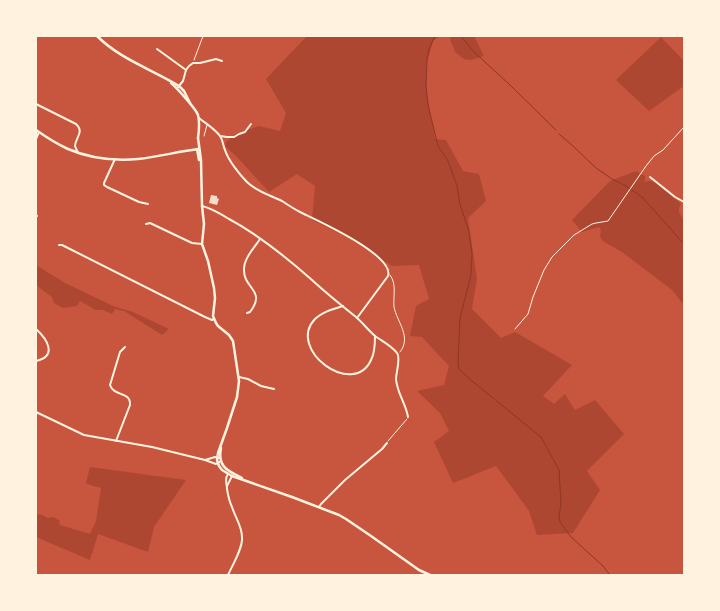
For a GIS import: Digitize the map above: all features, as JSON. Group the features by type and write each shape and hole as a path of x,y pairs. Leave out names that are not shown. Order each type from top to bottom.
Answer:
{"street":[{"path":"97,36 126,58 178,86 198,117 198,155 201,164 204,224 201,244 208,261 214,288 214,320 233,341 239,376 237,396 223,440 219,460 230,474 339,515 353,523 423,574 429,575"},
{"path":"157,49 186,70"},
{"path":"178,86 184,79 186,70 193,63 216,59 222,61"},
{"path":"36,104 76,124 79,127 79,134 75,145 69,149"},
{"path":"198,117 220,136 228,158 248,183 260,191 286,203 299,212 348,236 380,259 387,266 389,273 386,279 357,318"},
{"path":"220,136 234,137 245,132 251,124"},
{"path":"36,130 78,153 100,158 139,159 198,149"},
{"path":"36,138 39,132"},
{"path":"75,145 78,153"},
{"path":"115,159 104,185 140,202 148,204"},
{"path":"650,177 675,197 684,202"},
{"path":"202,206 218,212 260,238 300,269 357,318 375,336 398,354 399,357 396,383 408,417"},
{"path":"146,224 150,223 192,243 201,244"},
{"path":"247,313 252,310 256,299 254,291 245,278 244,265 260,238"},
{"path":"59,245 62,245 205,317 214,320"},
{"path":"343,306 316,318 309,329 308,338 311,348 320,361 328,368 338,372 348,374 358,373 367,367 371,362 375,336"},
{"path":"36,328 47,341 49,350 43,359 36,361"},
{"path":"116,441 131,402 127,396 113,391 110,385 120,352 125,347"},
{"path":"239,376 262,386 274,389"},
{"path":"36,412 84,434 152,447 214,463 219,460"},
{"path":"319,507 345,480 387,443"},
{"path":"205,460 219,460"},
{"path":"228,575 243,538 240,526 229,501 226,481 230,474"},
{"path":"227,487 230,474"}],"lane":[{"path":"204,136 207,125"}],"path":[{"path":"193,63 203,36"},
{"path":"515,330 528,314 544,270 552,257 574,235 592,224 604,223 608,221 654,156 663,150 684,126"},
{"path":"389,273 393,281 394,306 404,335 404,345 398,354"},
{"path":"387,443 408,417"}],"shaded area":[{"path":"307,36 440,36 433,41 426,66 426,89 435,139 446,140 463,171 479,174 486,201 468,218 477,279 472,309 501,338 515,332 572,365 543,396 554,404 565,394 575,410 595,400 624,434 587,471 600,490 573,533 537,535 529,511 496,466 453,483 434,442 449,431 440,413 417,391 444,385 449,366 422,337 410,336 416,306 429,299 419,265 392,266 347,237 312,220 315,186 297,174 269,192 225,146 226,142 236,134 259,126 280,131 286,113 266,79"},
{"path":"451,36 474,36 484,56 471,60 464,59 455,52 450,39"},
{"path":"661,37 684,61 684,86 649,111 616,80"},
{"path":"636,171 645,176 644,182 655,182 681,204 679,212 684,220 684,305 672,290 622,252 604,242 600,237 601,230 599,227 582,232 572,220 610,181"},
{"path":"36,265 65,283 113,306 133,312 169,329 162,335 124,311 115,309 112,314 103,310 96,310 80,301 77,306 63,308 54,303 52,297 36,285"},
{"path":"90,467 186,480 154,527 148,552 98,534 90,560 36,537 36,514 43,515 47,518 53,517 59,520 60,525 90,534 96,521 101,488 86,483"}],"building":[{"path":"211,195 217,196 219,199 217,205 209,203"}],"waterway":[{"path":"435,36 429,49 427,60 426,85 428,105 438,146 448,161 457,186 460,204 469,232 472,254 471,275 460,318 459,369 541,437 559,470 561,504 559,516 560,522 571,537 603,566 610,575"},
{"path":"461,36 473,51 556,130"},
{"path":"559,134 596,168 642,197 684,244"}]}
